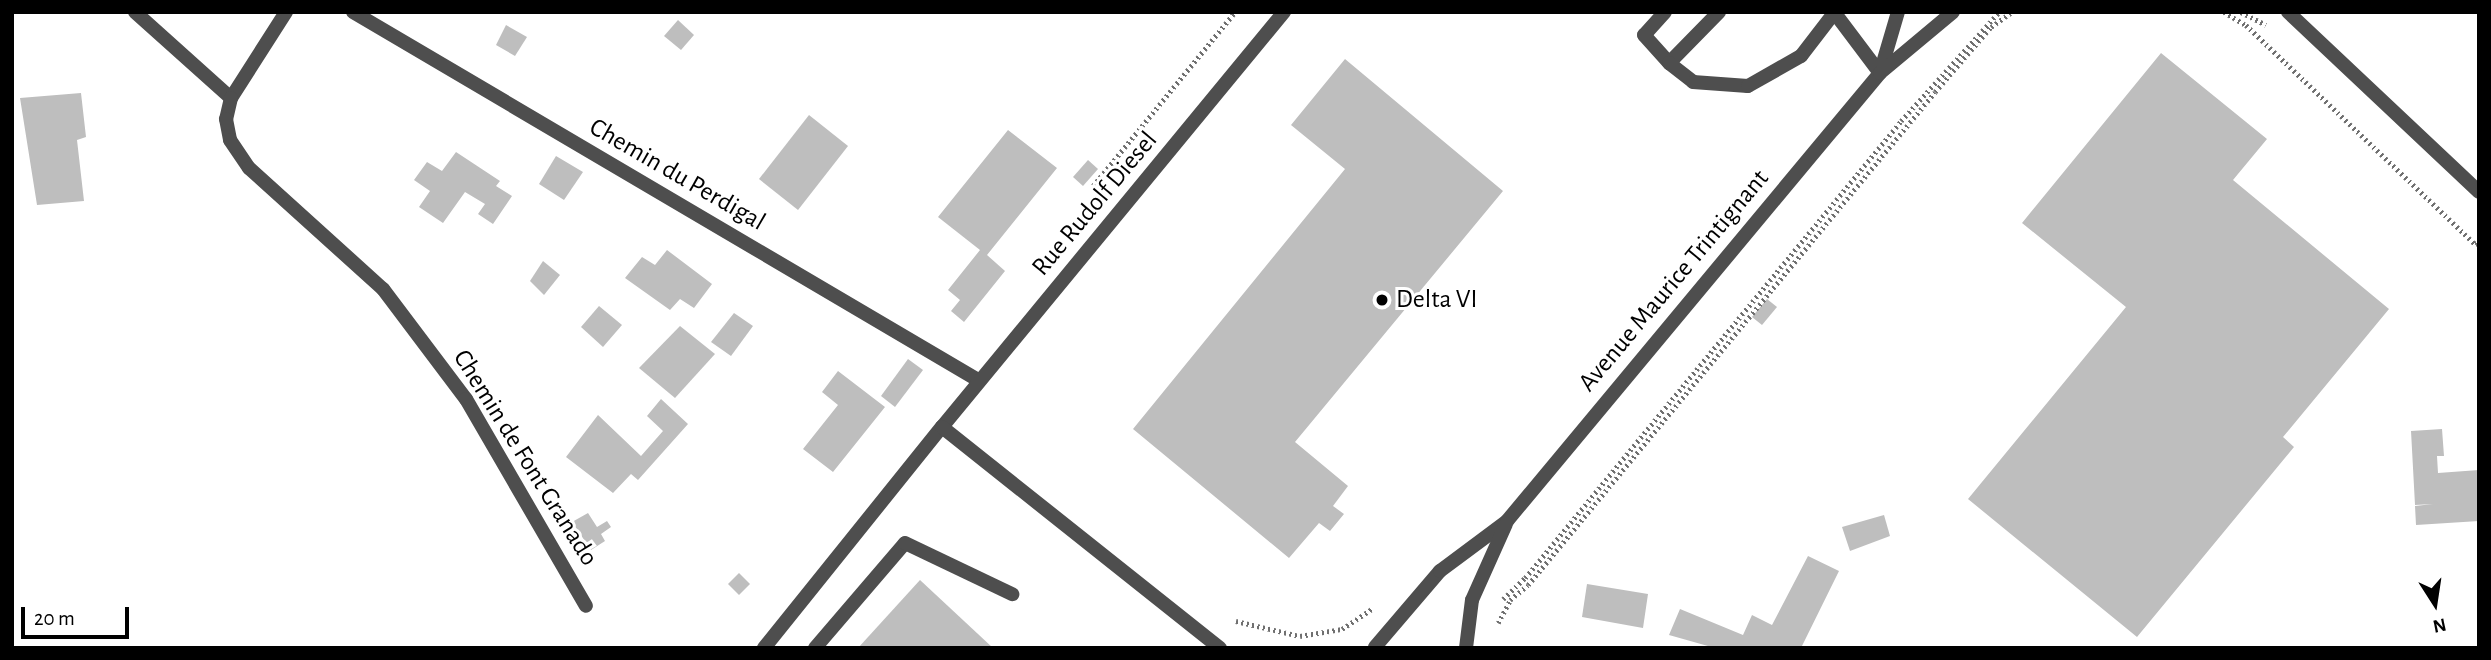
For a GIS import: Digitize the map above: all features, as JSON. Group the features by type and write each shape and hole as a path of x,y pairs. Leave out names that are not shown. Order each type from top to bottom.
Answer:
{"street":[{"path":"135,12 231,98"},
{"name":"Chemin de Font Granado","path":"286,12 231,98 226,119 230,140 249,168 383,289 466,399 586,606"},
{"name":"Chemin du Perdigal","path":"352,12 978,380"},
{"name":"Rue Rudolf Diesel","path":"764,648 978,380 1121,213 1284,12"},
{"path":"1665,12 1644,35 1669,63 1693,82 1748,86 1801,56 1834,12 1880,73"},
{"path":"1669,63 1719,12"},
{"name":"Avenue Maurice Trintignant","path":"1880,73 1898,12"},
{"name":"Avenue Maurice Trintignant","path":"1378,647 1440,571 1507,521 1880,73 1954,12"},
{"path":"2288,15 2479,192"},
{"path":"942,427 1223,647"},
{"name":"Avenue Maurice Trintignant","path":"1466,648 1472,600 1507,521"},
{"path":"816,648 905,543 1012,594"}],"path":[{"path":"1121,213 1093,186 1235,12"},
{"path":"1499,605 1901,121 1999,12"},
{"path":"1496,631 1510,600 1545,566 1935,92 1991,27 2012,12"},
{"path":"2224,12 2246,25 2475,244 2479,242"},
{"path":"2241,12 2264,28 2270,20"},
{"path":"1236,621 1300,636 1342,629 1377,606"},
{"path":"1489,624 1492,614"}],"building":[{"path":"678,20 694,35 681,50 664,36"},
{"path":"506,25 527,37 515,56 496,45"},
{"path":"2161,53 2267,139 2233,180 2389,309 2283,437 2294,447 2137,637 1968,499 2126,307 2022,223"},
{"path":"1345,59 1503,191 1295,442 1348,486 1333,506 1344,514 1330,531 1319,523 1289,558 1133,429 1345,169 1291,125"},
{"path":"81,93 86,137 77,140 84,201 37,205 20,98"},
{"path":"809,115 848,146 798,210 759,179"},
{"path":"1008,130 1057,168 987,255 1005,271 964,322 951,311 960,300 948,290 980,250 938,217"},
{"path":"456,152 500,181 496,186 512,196 493,224 478,214 485,204 465,192 443,223 419,207 430,191 414,180 427,162 442,171"},
{"path":"556,156 583,172 564,200 539,184"},
{"path":"1088,160 1098,169 1083,186 1073,177"},
{"path":"667,250 712,284 694,308 680,299 670,310 625,278 642,257 655,265"},
{"path":"543,261 560,275 544,295 530,281"},
{"path":"1767,299 1777,307 1762,325 1752,317"},
{"path":"599,306 622,325 603,347 581,327"},
{"path":"734,313 753,326 731,356 711,342"},
{"path":"680,326 715,354 675,398 639,368"},
{"path":"908,359 923,370 895,407 881,396"},
{"path":"838,371 885,407 833,472 803,449 838,405 822,392"},
{"path":"661,399 688,424 638,480 631,474 613,493 566,457 598,415 641,456 663,431 647,416"},
{"path":"2442,429 2444,456 2437,456 2438,473 2479,470 2479,521 2416,525 2415,506 2433,504 2415,505 2411,431"},
{"path":"588,513 597,527 607,521 611,527 601,534 605,541 591,550 572,522"},
{"path":"1884,515 1890,536 1850,551 1842,527"},
{"path":"1808,556 1839,571 1801,648 1715,648 1669,635 1680,609 1743,635 1752,615 1772,625"},
{"path":"739,573 750,584 739,595 728,584"},
{"path":"920,580 993,648 858,648"},
{"path":"1587,584 1648,594 1643,628 1582,617"}],"place":[{"name":"Delta VI","path":"1382,300"}]}
